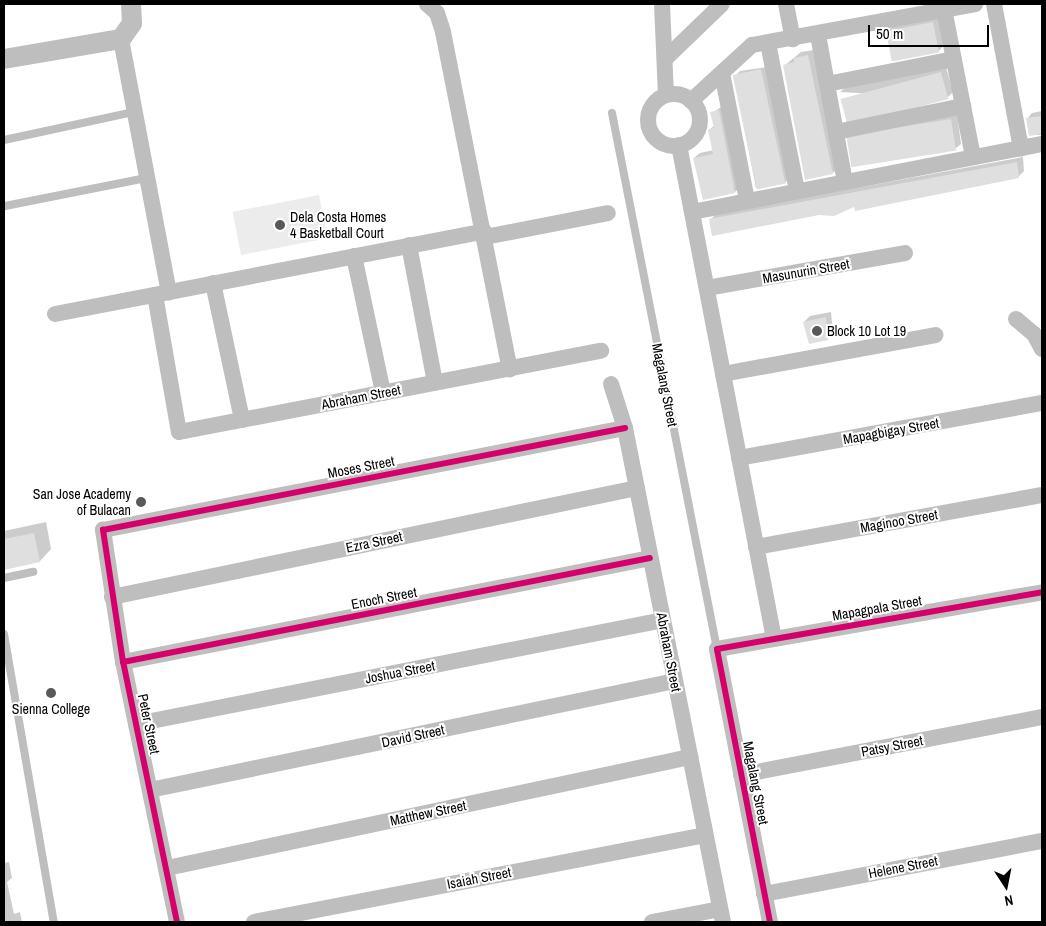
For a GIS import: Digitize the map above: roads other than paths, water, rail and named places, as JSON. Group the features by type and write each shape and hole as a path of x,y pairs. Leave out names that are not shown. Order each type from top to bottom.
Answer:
{"street":[{"path":"131,4 132,23 121,39 146,178 162,293"},
{"path":"427,4 440,21 510,369"},
{"path":"662,4 666,95"},
{"path":"665,59 722,4"},
{"path":"786,4 794,39"},
{"path":"691,100 752,45 818,35 944,7 975,4"},
{"path":"994,4 1021,148"},
{"path":"944,7 973,157"},
{"path":"818,35 845,182"},
{"path":"5,56 121,39"},
{"path":"768,43 797,191"},
{"path":"827,84 954,59"},
{"path":"722,73 747,201"},
{"path":"666,95 684,96 691,100 699,112 699,127 692,139 679,145 657,140 649,126 653,104 666,95"},
{"path":"836,132 963,106"},
{"path":"692,212 1042,144"},
{"path":"679,145 774,639"},
{"path":"55,314 409,245 608,213"},
{"path":"409,245 435,383"},
{"name":"Masunurin Street","path":"707,288 905,253"},
{"path":"354,256 383,393"},
{"path":"213,283 242,420"},
{"name":"Abraham Street","path":"162,293 179,432 601,351"},
{"path":"1016,318 1034,334 1042,349"},
{"path":"723,374 935,335"},
{"name":"Abraham Street","path":"612,384 625,428 721,916"},
{"name":"Mapagbigay Street","path":"739,458 1042,403"},
{"name":"Moses Street","path":"103,530 625,428"},
{"name":"Ezra Street","path":"112,597 637,488"},
{"name":"Maginoo Street","path":"756,547 1042,495"},
{"name":"Peter Street","path":"103,530 123,662 177,922"},
{"name":"Enoch Street","path":"123,662 650,558"},
{"name":"Mapagpala Street","path":"717,650 1042,592"},
{"name":"Joshua Street","path":"136,724 663,620"},
{"name":"Magalang Street","path":"717,650 770,922"},
{"name":"David Street","path":"150,790 675,681"},
{"name":"Patsy Street","path":"741,775 1042,717"},
{"name":"Matthew Street","path":"167,868 690,757"},
{"name":"Isaiah Street","path":"254,922 705,835"},
{"name":"Helene Street","path":"764,894 1042,841"},
{"path":"652,922 721,916"}],"lane":[{"path":"4,140 134,112"},
{"name":"Magalang Street","path":"612,112 717,650"},
{"path":"5,206 146,178"},
{"path":"4,578 33,572"},
{"path":"4,634 54,922"}],"place":[{"name":"Dela Costa Homes 4 Basketball Court","path":"280,225"},
{"name":"Block 10 Lot 19","path":"817,331"},
{"name":"San Jose Academy of Bulacan","path":"141,502"},
{"name":"Sienna College","path":"51,693"}]}
